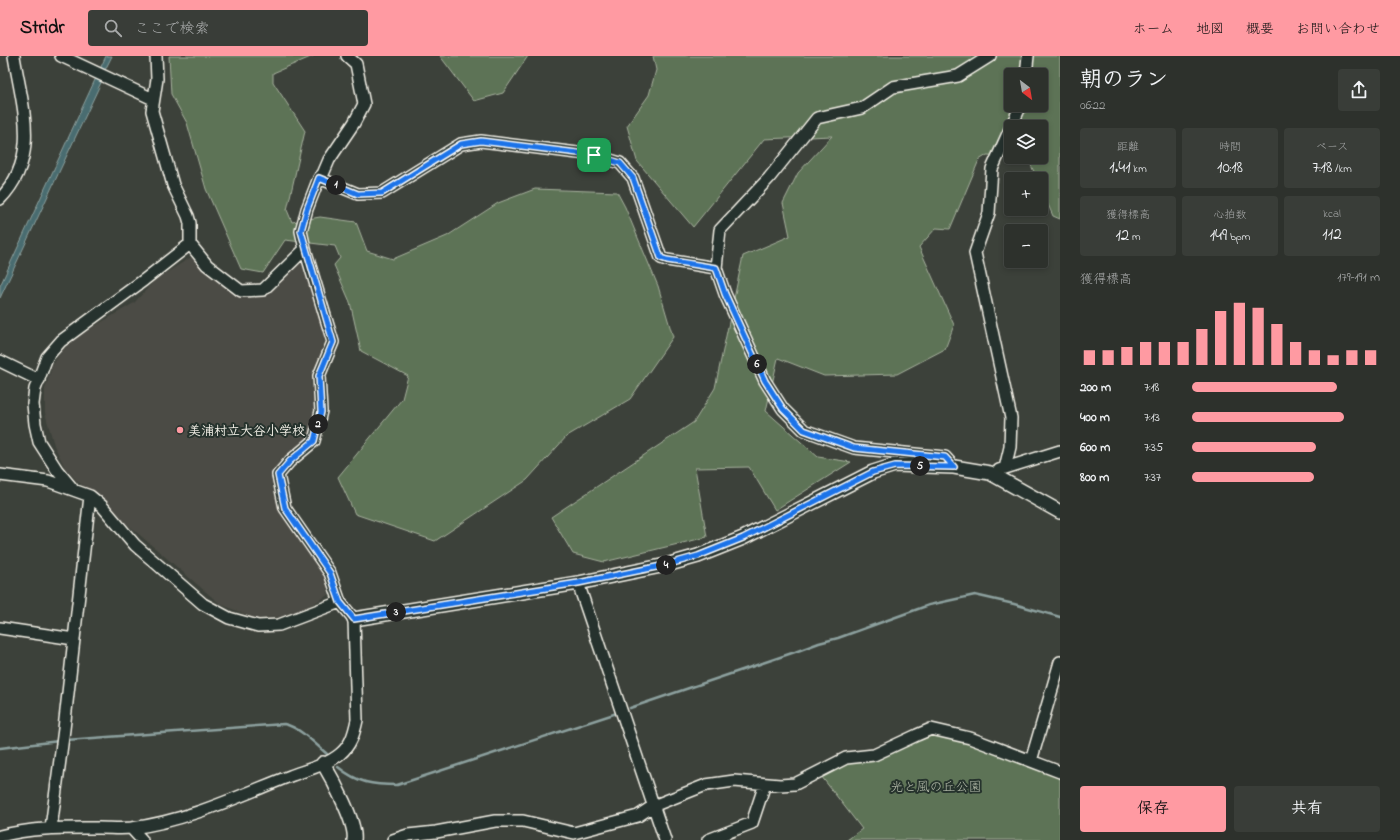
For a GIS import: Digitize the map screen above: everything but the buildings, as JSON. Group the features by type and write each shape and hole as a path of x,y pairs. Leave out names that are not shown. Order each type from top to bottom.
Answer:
{"street":[{"path":"0,199 15,181 23,160 25,148 25,116 14,56"},
{"path":"61,56 153,99"},
{"path":"156,56 157,79 152,111 173,185 190,223 190,244 207,265 241,291 264,290 305,249"},
{"path":"0,836 18,831 51,828 131,828 177,818 241,796 323,763 338,756 354,736 357,720 354,619 340,602 330,573 285,508 278,475 290,461 314,441 321,412 319,376 333,342 301,231 307,209 319,178 323,174 329,160 354,123 364,104 356,64 347,56"},
{"path":"954,467 945,457 854,448 804,430 783,409 765,381 725,294 716,268 720,230 769,178 817,118 862,108 893,87 958,76 990,56"},
{"path":"1027,68 1028,56"},
{"path":"319,178 358,194 382,193 461,144 481,141 594,155 620,163 633,178 661,258 716,268"},
{"path":"1004,142 992,169 989,213 975,253 1011,418 1010,447 1005,468"},
{"path":"72,488 57,470 39,442 35,424 33,404 36,389 47,357 61,341 190,244"},
{"path":"0,361 39,380"},
{"path":"990,473 1060,452"},
{"path":"354,619 578,583 666,565 698,556 743,538 873,472 895,466 954,467 990,473 1060,512"},
{"path":"0,475 48,481 72,488 90,496 102,506 135,545 203,604 229,618 258,626 279,625 340,602"},
{"path":"51,828 64,729 90,496"},
{"path":"578,583 665,840"},
{"path":"0,628 74,639"},
{"path":"1031,761 1060,662"},
{"path":"392,840 408,835 436,832 495,821 523,821 574,833 638,816 654,806 706,785 734,781 765,784 795,784 846,758 874,755 931,730 970,738 1060,772"},
{"path":"323,763 331,775 352,821 355,835 354,840"},
{"path":"708,840 752,823 765,784"},
{"path":"131,828 142,840"}],"shaded area":[{"name":"美浦村立大谷小学校","path":"193,256 221,282 252,298 265,294 301,260 325,331 324,348 311,383 316,403 314,421 306,440 280,460 272,485 280,509 325,573 328,595 303,610 279,617 256,619 220,604 77,481 65,468 54,445 45,413 45,389 52,366 63,349 81,334 134,303 156,279"}],"green space":[{"path":"169,56 313,56 273,73 273,82 305,131 287,210 292,222 320,217 356,222 367,251 393,259 447,236 498,203 535,189 617,192 625,207 658,286 673,337 630,399 567,436 527,480 435,541 355,514 338,477 402,399 408,376 361,351 350,302 334,265 340,258 335,246 285,240 263,273 241,269 206,189 187,123 171,94"},
{"path":"440,56 528,56 503,93 474,101"},
{"path":"653,56 1060,56 1060,219 1053,216 1048,204 1048,172 1034,172 1031,164 1048,164 1048,120 1004,120 1004,156 987,155 979,160 950,229 936,228 919,247 954,325 945,349 897,374 824,376 778,358 766,411 818,457 851,462 775,510 749,467 695,468 707,537 604,562 573,554 551,517 694,422 715,388 743,256 790,236 783,203 798,173 832,136 764,139 693,227 637,161 627,126 649,95 656,70"},
{"name":"光と風の丘公園","path":"931,729 1060,772 1060,840 847,840 862,829 818,772 874,755"}],"water":[{"path":"106,56 112,56 105,70 105,74 0,298 0,286"}],"waterway":[{"path":"630,708 819,643 838,638 929,605 975,595 1060,617"},
{"path":"338,767 359,780 373,784 397,785 617,713"},
{"path":"66,740 284,724 302,732 327,754"},
{"path":"0,748 59,741"}],"place":[{"name":"美浦村立大谷小学校","path":"180,430"}],"route":[{"path":"481,141 594,155 620,163 633,178 661,258 716,268 725,294 765,381 783,409 804,430 854,448 945,457 954,467 895,466 873,472 743,538 698,556 666,565 578,583 354,619 340,602 330,573 285,508 278,475 290,461 314,441 321,412 319,376 333,342 301,231 307,209 319,178 358,194 382,193 461,144 481,141"}]}
